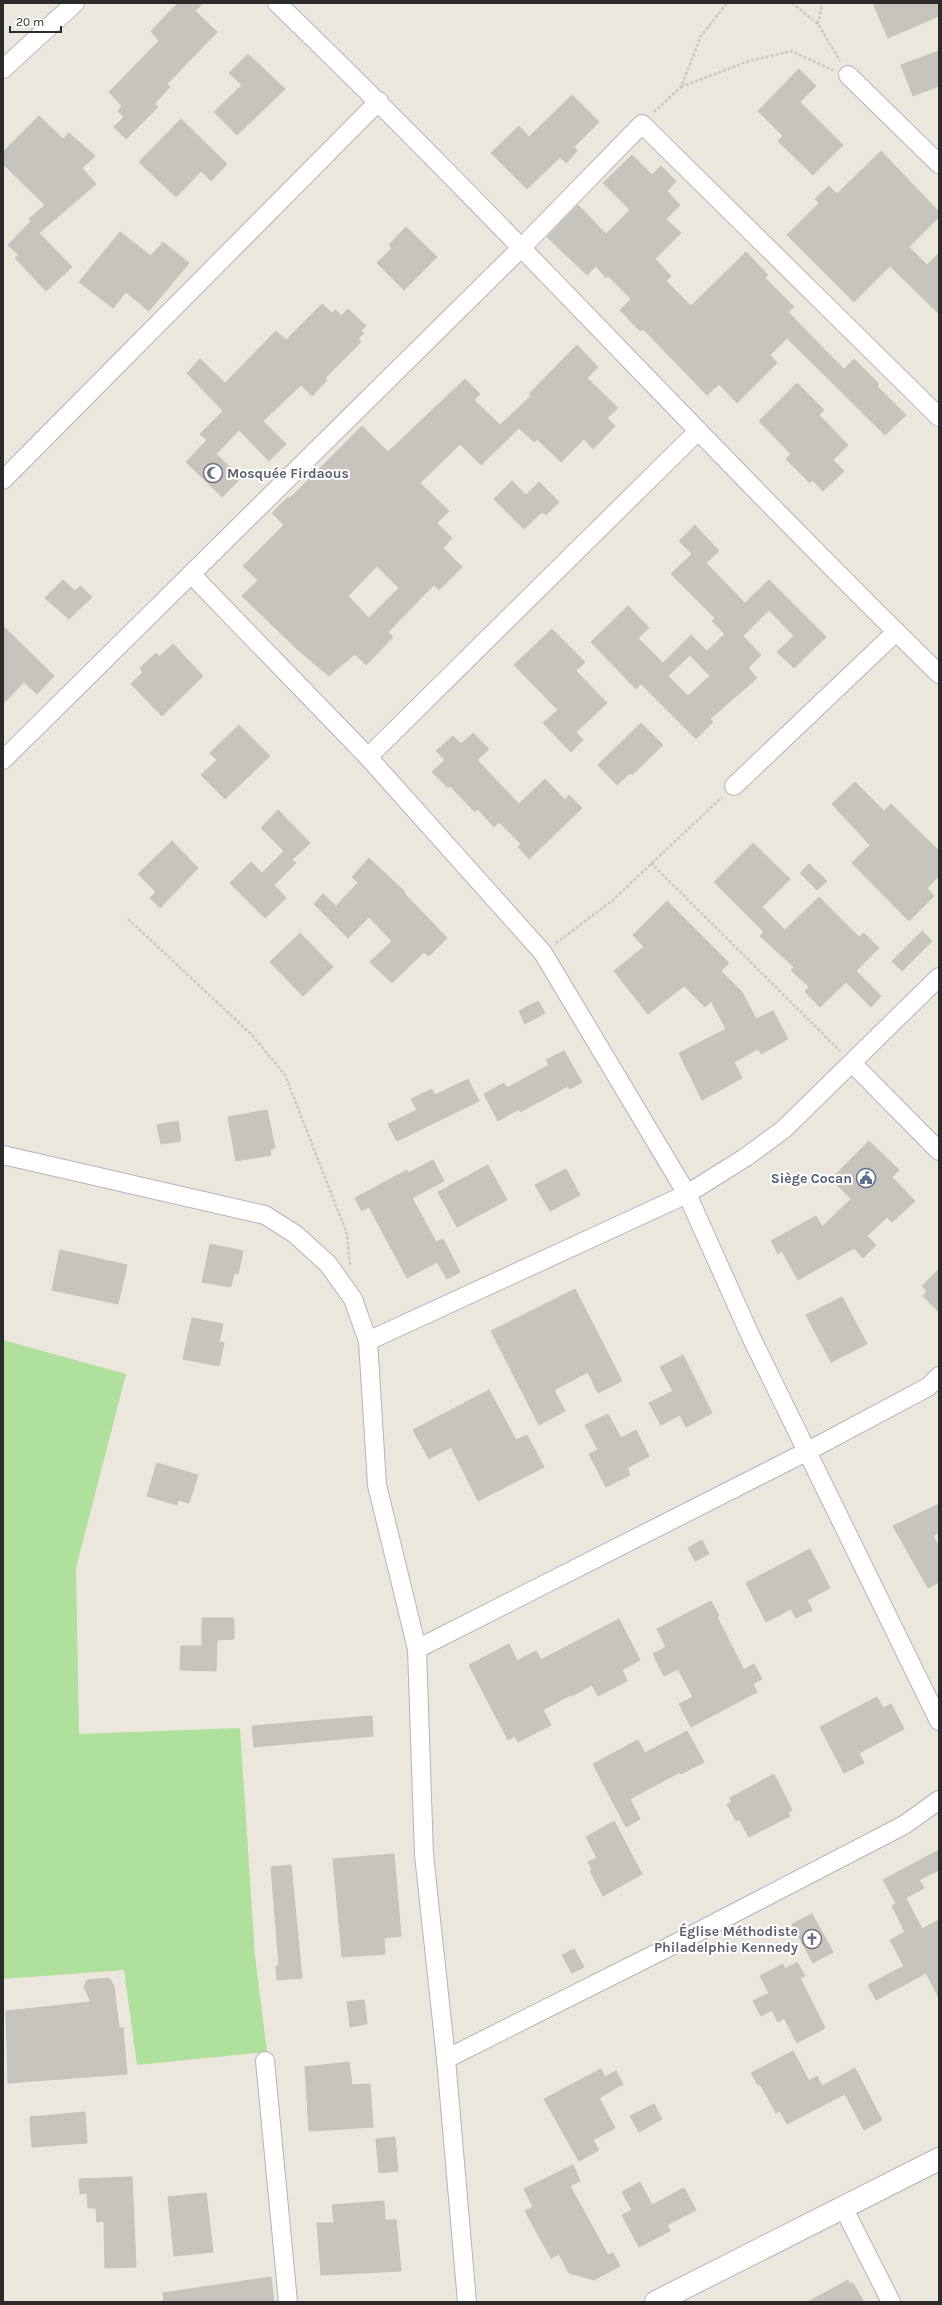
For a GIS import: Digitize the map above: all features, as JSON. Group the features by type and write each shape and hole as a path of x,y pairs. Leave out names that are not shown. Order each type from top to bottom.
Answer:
{"street":[{"path":"3,69 75,3"},
{"path":"277,3 379,101 522,247 698,431 939,674"},
{"path":"848,75 939,164"},
{"path":"3,480 379,101"},
{"path":"3,760 522,247 642,124 939,417"},
{"path":"368,757 698,431"},
{"path":"191,574 368,757 543,953 687,1194 751,1337 939,1721"},
{"path":"734,786 896,632"},
{"path":"368,1341 687,1194 746,1157 784,1129 853,1064 939,977"},
{"path":"853,1064 939,1150"},
{"path":"3,1155 265,1215 295,1234 328,1264 353,1299 368,1341 377,1485 417,1649 424,1855 446,2059 467,2302"},
{"path":"417,1649 806,1452 928,1387 939,1376"},
{"path":"446,2059 665,1950 890,1832 939,1800"},
{"path":"265,2061 288,2302"},
{"path":"656,2302 844,2209 939,2159"},
{"path":"844,2209 891,2302"}],"path":[{"path":"681,87 701,36 726,3"},
{"path":"792,3 818,24 848,75"},
{"path":"818,24 822,3"},
{"path":"642,124 681,87 746,62 791,52 819,65 848,75"},
{"path":"543,953 613,900 734,786"},
{"path":"651,863 853,1064"},
{"path":"128,919 252,1035 285,1075 348,1234 351,1270"}],"green space":[{"path":"3,1340 126,1374 76,1568 79,1734 240,1728 255,1956 267,2052 137,2065 124,1970 3,1979"}],"building":[{"path":"178,3 203,3 195,11 217,32 167,84 170,87 154,104 158,107 126,139 114,127 124,117 118,111 122,106 109,92 159,41 151,31"},
{"path":"873,3 939,3 939,16 888,38"},
{"path":"939,51 939,86 913,96 901,65"},
{"path":"248,54 285,89 237,135 214,112 242,85 229,73"},
{"path":"799,69 816,86 800,102 843,145 813,175 778,141 783,136 758,111"},
{"path":"572,95 599,122 574,147 577,151 566,163 560,157 527,189 491,153 519,126 529,137"},
{"path":"39,116 63,139 69,133 95,156 82,168 96,184 39,233 72,267 46,291 15,258 19,255 8,245 31,221 29,219 45,205 3,164 3,152"},
{"path":"181,119 227,164 211,181 201,171 176,197 139,162"},
{"path":"881,151 939,212 939,217 909,247 927,265 939,253 939,314 890,266 854,302 787,235 819,203 815,199 829,186 837,194"},
{"path":"632,155 652,175 661,166 676,181 667,191 680,205 666,219 681,233 655,259 671,276 666,281 691,306 746,252 768,275 765,278 794,307 788,312 819,344 844,369 854,359 879,384 877,386 906,415 885,435 787,338 770,355 777,363 737,403 719,384 707,395 643,329 640,331 620,310 631,299 608,276 606,278 596,266 587,275 547,237 578,205 606,234 630,210 603,183"},
{"path":"406,227 437,257 404,290 377,263 392,248 389,245"},
{"path":"120,232 151,256 163,242 189,263 149,311 126,292 113,308 79,282"},
{"path":"322,304 332,313 336,310 341,316 348,309 366,326 361,330 364,333 358,339 361,342 325,378 327,380 312,396 301,385 263,421 286,444 269,461 239,430 216,454 241,478 222,497 186,462 207,440 200,434 223,411 187,373 200,359 225,383 276,331 286,340"},
{"path":"577,345 598,367 587,378 618,408 607,418 615,426 593,449 584,439 561,462 537,439 534,442 519,428 481,465 460,444 420,483 449,511 437,523 452,538 443,548 462,567 439,590 434,585 425,594 388,632 393,637 366,665 355,654 329,676 298,650 242,596 258,580 243,566 284,525 272,513 288,497 289,499 362,426 388,452 465,379 480,394 474,400 500,425 531,396 529,394","holes":["377,566 399,588 369,618 348,596"]},
{"path":"797,383 824,410 819,415 848,445 833,460 844,471 823,491 812,480 810,483 786,459 791,454 759,421"},
{"path":"512,481 526,495 539,482 559,502 546,515 542,512 524,529 494,499"},
{"path":"695,525 719,551 706,563 745,603 769,580 826,637 794,668 777,652 794,636 769,610 743,636 761,655 748,668 757,678 710,719 713,722 696,739 641,684 636,689 591,642 628,606 649,628 638,638 663,663 691,635 707,651 725,634 712,621 715,618 671,574 692,554 679,541","holes":["690,655 710,676 688,696 668,676"]},
{"path":"63,580 75,591 80,586 92,597 69,619 45,598"},
{"path":"3,626 54,676 37,694 24,682 3,704"},
{"path":"552,629 585,662 576,671 607,703 576,732 583,740 571,752 543,723 558,710 514,665"},
{"path":"173,644 203,676 162,716 131,684 143,672 140,668 156,653 159,657"},
{"path":"641,723 663,745 632,775 630,773 617,785 598,765"},
{"path":"239,725 270,756 225,799 201,775 217,760 210,753"},
{"path":"473,733 489,749 477,760 519,804 545,779 565,800 569,795 582,808 529,859 518,847 521,844 499,822 494,827 478,809 475,812 450,786 448,788 432,772 445,760 436,751 453,736 461,744"},
{"path":"855,782 884,811 891,804 939,851 939,876 927,888 934,896 909,921 852,863 870,845 832,804"},
{"path":"278,810 310,843 292,860 296,863 274,885 286,898 265,918 230,883 251,862 262,873 284,851 261,828"},
{"path":"172,841 198,868 160,908 150,898 156,892 138,874"},
{"path":"753,843 790,879 762,907 785,930 819,897 859,937 864,933 879,948 856,971 881,996 871,1007 846,982 820,1007 805,992 809,987 791,970 794,967 760,936 764,932 714,882"},
{"path":"369,858 405,892 404,893 447,938 429,956 424,952 392,983 370,962 392,941 369,917 348,938 314,904 323,894 336,906 358,883 352,877"},
{"path":"809,864 827,881 817,890 800,873"},
{"path":"667,901 729,963 721,971 742,992 756,1019 773,1011 788,1039 761,1054 758,1049 734,1062 742,1078 702,1100 679,1053 726,1029 711,1001 705,1007 684,986 648,1014 614,971 644,947 633,935"},
{"path":"922,931 932,941 902,971 892,961"},
{"path":"300,933 333,967 303,996 270,962"},
{"path":"538,1001 545,1013 525,1024 519,1011"},
{"path":"564,1051 582,1082 570,1089 568,1086 520,1112 519,1109 498,1121 484,1094 504,1083 507,1088 549,1065 546,1060"},
{"path":"468,1079 479,1101 397,1141 388,1124 417,1110 411,1099 432,1089 435,1095"},
{"path":"267,1110 275,1148 270,1149 271,1155 236,1161 228,1117"},
{"path":"178,1121 181,1141 161,1144 157,1125"},
{"path":"869,1141 899,1170 892,1177 915,1201 892,1222 887,1217 867,1236 876,1245 863,1258 854,1248 798,1280 782,1251 778,1254 771,1241 816,1216 822,1227 851,1199 831,1179"},
{"path":"433,1160 444,1181 412,1198 436,1242 443,1239 460,1272 447,1279 437,1262 407,1278 369,1207 362,1211 355,1198 407,1170 408,1173"},
{"path":"488,1165 507,1200 457,1227 438,1192"},
{"path":"566,1169 580,1195 550,1211 535,1185"},
{"path":"210,1244 243,1251 238,1274 234,1273 231,1287 202,1282"},
{"path":"60,1250 127,1265 118,1304 52,1290"},
{"path":"939,1269 939,1312 923,1296 927,1291 922,1286"},
{"path":"575,1289 622,1381 598,1393 588,1372 554,1390 565,1411 539,1425 491,1331"},
{"path":"842,1297 867,1344 831,1362 806,1315"},
{"path":"192,1318 223,1324 219,1342 224,1343 219,1366 183,1359"},
{"path":"683,1355 712,1413 686,1427 680,1415 661,1425 649,1403 673,1391 660,1367"},
{"path":"489,1390 516,1440 527,1435 544,1467 478,1501 451,1447 429,1459 413,1430"},
{"path":"608,1414 621,1438 636,1430 649,1456 627,1468 630,1475 606,1487 589,1454 598,1450 585,1425"},
{"path":"157,1463 198,1475 189,1503 178,1500 177,1505 147,1496"},
{"path":"939,1504 939,1532 933,1536 939,1546 939,1582 928,1588 893,1526"},
{"path":"702,1540 709,1554 695,1561 688,1548"},
{"path":"810,1549 830,1588 807,1600 812,1610 796,1618 791,1609 766,1622 746,1583"},
{"path":"711,1601 719,1616 717,1617 744,1670 754,1664 762,1679 753,1684 757,1692 691,1727 679,1704 693,1697 678,1669 664,1676 653,1654 666,1647 657,1629"},
{"path":"202,1618 234,1618 234,1639 217,1640 216,1671 180,1670 181,1646 202,1646"},
{"path":"619,1619 640,1660 622,1670 627,1681 598,1696 592,1685 572,1696 572,1694 543,1710 551,1725 518,1742 515,1736 508,1740 469,1665 509,1644 517,1661 536,1651 541,1660"},
{"path":"877,1697 883,1708 891,1704 904,1729 859,1753 864,1763 844,1773 820,1727"},
{"path":"372,1716 373,1736 254,1747 252,1726"},
{"path":"687,1731 704,1762 681,1774 680,1772 630,1799 640,1819 626,1827 593,1764 638,1740 645,1753"},
{"path":"774,1774 792,1810 788,1813 790,1816 749,1837 739,1819 736,1821 727,1804 732,1802 730,1798"},
{"path":"614,1821 642,1874 603,1896 590,1871 592,1870 588,1862 597,1858 586,1837"},
{"path":"939,1850 939,1870 919,1880 924,1888 896,1903 883,1880"},
{"path":"394,1854 401,1936 384,1938 385,1954 342,1957 333,1859"},
{"path":"291,1865 302,1978 277,1980 276,1966 279,1966 271,1867"},
{"path":"906,1898 922,1929 939,1920 939,1998 926,1973 876,2000 868,1985 904,1966 890,1940 905,1932 892,1906"},
{"path":"812,1914 833,1952 813,1963 792,1924"},
{"path":"574,1949 584,1967 572,1973 562,1955"},
{"path":"797,1962 805,1976 800,1978 825,2028 797,2043 784,2018 778,2022 772,2010 761,2016 753,2001 769,1993 760,1976 783,1964 785,1969"},
{"path":"109,1978 114,1986 119,2028 123,2028 127,2074 8,2083 6,2011 91,2002 84,1987 87,1980"},
{"path":"364,2000 367,2024 350,2027 347,2002"},
{"path":"793,2051 809,2081 817,2076 822,2086 855,2068 882,2120 864,2130 845,2094 787,2124 780,2111 776,2113 760,2084 758,2085 751,2073"},
{"path":"349,2062 352,2085 370,2084 373,2127 309,2131 305,2067"},
{"path":"601,2069 605,2077 616,2071 623,2084 599,2098 615,2128 593,2140 599,2150 579,2161 544,2099"},
{"path":"654,2104 662,2119 639,2132 630,2116"},
{"path":"85,2112 87,2143 32,2147 30,2117"},
{"path":"395,2137 398,2171 379,2173 376,2139"},
{"path":"573,2165 580,2181 570,2186 608,2255 613,2253 620,2266 594,2280 569,2273 559,2254 551,2258 525,2211 533,2207 524,2189"},
{"path":"132,2177 136,2267 105,2268 104,2221 97,2222 96,2208 88,2208 87,2193 80,2194 79,2179"},
{"path":"640,2182 652,2205 684,2188 696,2210 667,2225 670,2231 639,2247 622,2215 632,2210 622,2192"},
{"path":"206,2193 213,2252 174,2256 168,2197"},
{"path":"384,2201 385,2220 396,2220 401,2271 321,2275 317,2223 334,2223 332,2205"},
{"path":"271,2277 274,2302 164,2302 163,2293"},
{"path":"848,2280 850,2284 853,2283 864,2302 808,2302"}],"place":[{"name":"Mosquée Firdaous","path":"213,473"},
{"name":"Siège Cocan","path":"866,1178"},
{"name":"Église Méthodiste Philadelphie Kennedy","path":"812,1939"}]}
